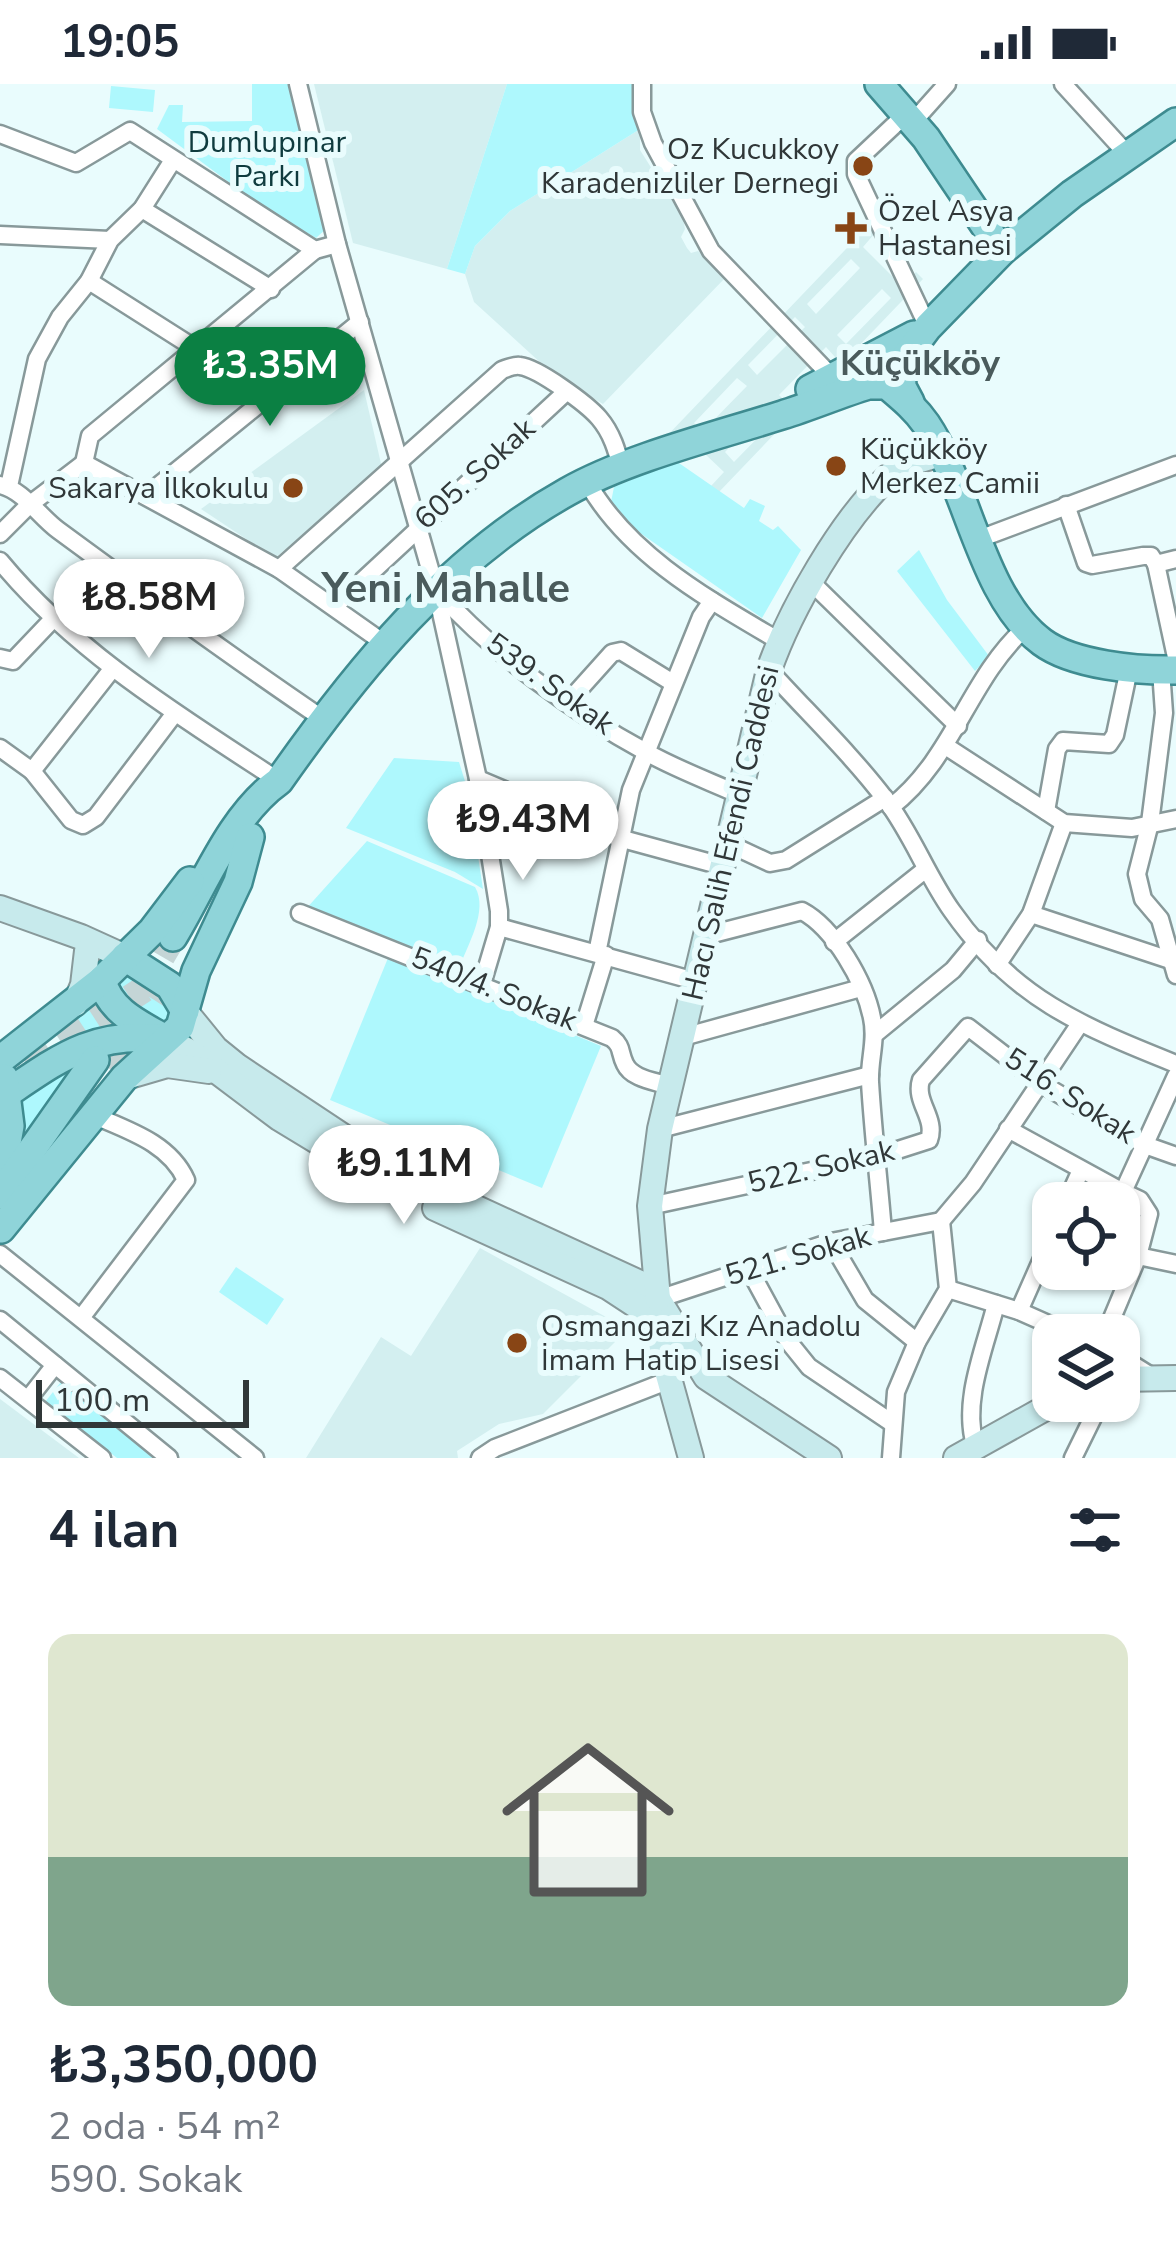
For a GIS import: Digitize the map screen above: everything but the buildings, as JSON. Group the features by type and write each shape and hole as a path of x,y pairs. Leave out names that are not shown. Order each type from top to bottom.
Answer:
{"main road":[{"path":"879,84 910,118 997,256"},
{"path":"1171,666 1130,669 1054,650 1025,628 928,426 902,387 901,363 928,327 997,256 1127,154 1173,132"},
{"path":"830,388 928,327"},
{"path":"1,1192 10,1107 3,1096 6,1056 102,980 164,944 242,836 273,805 279,781 323,719 436,590 545,506 587,482 744,424 772,406 830,388 882,383 912,406"},
{"name":"Hacı Salih Efendi Caddesi","path":"650,1206 669,1086 779,641 847,527 889,475 941,454"},
{"path":"242,836 212,852 164,944 170,986 184,1011 237,1066 409,1178 628,1277 658,1299 706,1377"},
{"path":"5,916 82,942 164,944"},
{"path":"82,942 116,1008 219,1073 279,1118 388,1184 633,1302 652,1327 691,1458"},
{"path":"75,1004 83,985 82,942"},
{"path":"1,1192 110,1069 181,1027 184,1011 164,944"},
{"path":"3,1096 80,1046 117,1038 164,1039"},
{"path":"0,1230 21,1189 110,1069 179,1064 219,1073"},
{"path":"0,1230 95,1116 110,1069"},
{"path":"628,1277 637,1263 650,1206"},
{"path":"650,1206 658,1299"},
{"path":"667,1381 685,1372 706,1377 829,1458"},
{"path":"966,1451 1032,1415"}],"street":[{"path":"298,84 337,244 436,590 478,779 494,863 499,928 482,984"},
{"path":"642,84 642,112 653,143 711,250 818,358 830,388"},
{"path":"928,327 856,174 856,161 947,84"},
{"path":"1064,84 1127,154"},
{"path":"0,134 76,164 130,131 314,250"},
{"path":"173,160 142,209 110,240 37,359 4,486 118,574 323,719"},
{"path":"142,209 271,289"},
{"path":"0,235 110,240"},
{"path":"0,533 84,463 90,436 314,250 337,244"},
{"path":"89,281 196,349"},
{"path":"147,495 360,322"},
{"path":"279,569 502,370 526,367 598,417 614,442 622,470"},
{"name":"605. Sokak","path":"334,607 566,392"},
{"path":"84,463 279,569 384,644"},
{"path":"979,539 1176,465"},
{"path":"587,482 636,545 712,601 779,641"},
{"path":"1066,505 1086,563 1092,566 1150,556 1156,564 1171,666 1150,823 1137,874 1138,887 1156,914 1175,968"},
{"path":"1156,564 1176,559"},
{"path":"2,567 53,619 113,668 279,781"},
{"path":"811,582 958,726"},
{"name":"539. Sokak","path":"436,590 465,621 568,702 646,753 740,795"},
{"path":"584,1026 631,790 700,617 712,601"},
{"path":"0,658 13,661 53,619"},
{"path":"478,779 619,838 770,863 786,860 925,777 992,667 1025,628"},
{"path":"568,702 612,653 621,651 673,683"},
{"path":"32,770 113,668"},
{"path":"1046,812 1057,749 1063,742 1109,744 1130,669"},
{"path":"769,670 888,802 954,914 997,965 1079,1025 1176,1064"},
{"path":"0,748 32,770 70,820 82,825 96,818 176,713"},
{"path":"947,747 1064,823 1114,829 1176,819"},
{"path":"997,965 1031,914 1064,823"},
{"path":"834,942 926,869"},
{"path":"705,936 802,910 834,942 872,1012 875,1034 869,1076 883,1232"},
{"path":"1156,914 1176,910"},
{"name":"540/4. Sokak","path":"300,913 584,1026 622,1046 625,1065 635,1075 669,1086"},
{"path":"1031,914 1175,968"},
{"path":"499,928 695,981"},
{"path":"875,1034 953,970 977,940"},
{"path":"683,1037 861,988"},
{"path":"891,1458 896,1392 917,1342 949,1289 941,1221 973,1183 1079,1025"},
{"name":"516. Sokak","path":"968,1027 1042,1084 1144,1145 1176,1156"},
{"name":"522. Sokak","path":"650,1206 929,1140 932,1129 917,1090 968,1027"},
{"path":"660,1129 869,1076"},
{"path":"1127,1182 1176,1076"},
{"path":"81,1318 186,1180 160,1146 95,1116"},
{"path":"1008,1129 1104,1182"},
{"path":"1076,1182 1081,1170"},
{"path":"1140,1201 1149,1214 1140,1248"},
{"name":"521. Sokak","path":"658,1299 832,1242 941,1221"},
{"path":"832,1242 865,1300 917,1342"},
{"path":"0,1254 255,1458"},
{"path":"1140,1256 1176,1264"},
{"path":"749,1269 788,1341 809,1367 892,1423"},
{"path":"1019,1311 1032,1282"},
{"path":"949,1289 1032,1317"},
{"path":"966,1451 973,1395 997,1304"},
{"path":"0,1320 170,1458"},
{"path":"29,1398 56,1365"},
{"path":"0,1378 102,1458"},
{"path":"480,1458 667,1381"},
{"path":"1073,1458 1091,1422"}],"shaded area":[{"path":"314,84 507,84 447,269 353,243"},
{"path":"640,129 640,150 683,218 681,237 687,248 691,253 698,251 726,277 603,404 554,375 474,302 465,274 475,246 510,211"},
{"path":"868,226 875,233 863,247 902,286 916,272 923,279 718,493 711,486 724,472 684,434 663,440","holes":["851,259 860,268 816,314 807,304","882,289 891,298 846,344 837,335","795,317 805,327 757,375 748,365","826,347 835,357 788,404 779,395","737,378 747,386 702,432 694,423","768,407 778,417 734,462 725,452"]},
{"name":"Sakarya İlkokulu","path":"364,390 382,468 275,558 201,509"},
{"path":"480,1248 628,1329 543,1414 499,1424 457,1451 458,1458 306,1458 381,1337 411,1356"},
{"path":"0,1399 79,1458 0,1458"}],"green space":[{"name":"Dumlupınar Parkı","path":"252,84 288,84 327,228 316,238 261,206 157,129 169,105 183,105 182,122 252,121"},
{"path":"507,84 634,84 640,129 510,211 475,246 465,274 447,269"},
{"path":"111,86 155,90 153,112 109,108"},
{"path":"676,461 744,508 750,499 765,506 759,521 773,530 778,526 801,550 762,618 630,526 611,502 614,487"},
{"path":"919,550 947,600 989,656 975,671 897,571"},
{"path":"394,758 459,762 483,889 455,872 346,828"},
{"path":"367,841 475,887 480,907 459,969 305,910"},
{"path":"388,958 601,1046 542,1188 330,1100"},
{"path":"122,974 157,988 174,1012 164,1026 127,1010 115,977"},
{"path":"90,1005 114,1027 75,1039 56,1031"},
{"path":"79,1059 25,1141 21,1096"},
{"path":"236,1267 284,1299 267,1325 219,1292"},
{"path":"65,1377 161,1458 117,1458 45,1402"}],"tunnel":[{"path":"141,992 173,937"},
{"path":"110,1069 170,977"},
{"path":"27,1065 144,989"}],"place":[{"name":"Oz Kucukkoy Karadenizliler Dernegi","path":"863,166"},
{"name":"Özel Asya Hastanesi","path":"851,228"},
{"name":"Küçükköy Merkez Camii","path":"836,466"},
{"name":"Sakarya İlkokulu","path":"293,488"},
{"name":"Osmangazi Kız Anadolu İmam Hatip Lisesi","path":"517,1343"}],"district":[{"name":"Küçükköy","path":"920,363"},
{"name":"Yeni Mahalle","path":"446,588"}]}
